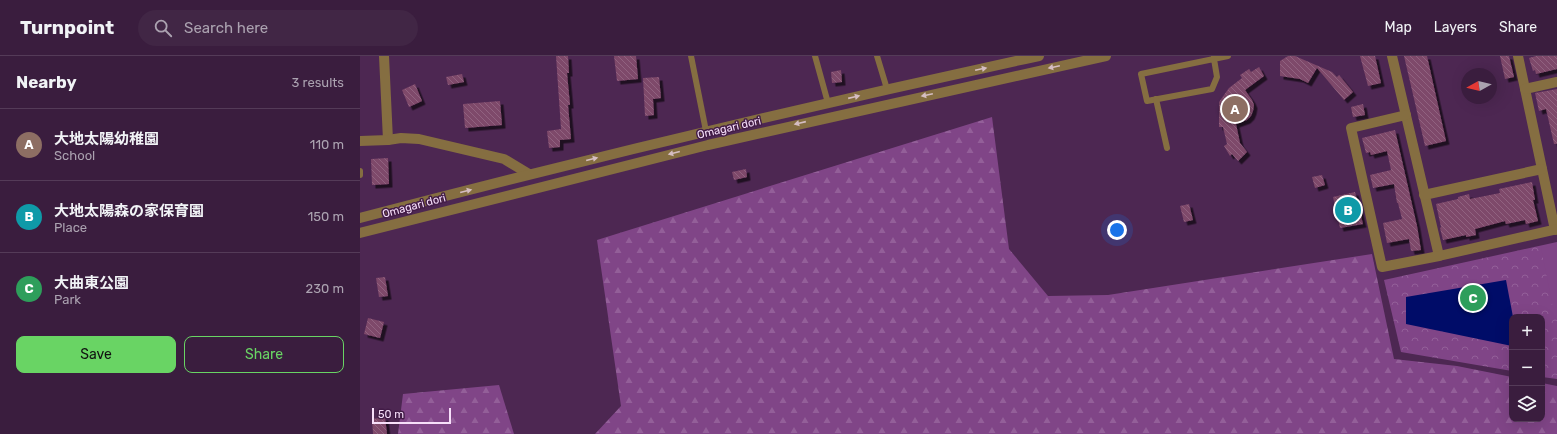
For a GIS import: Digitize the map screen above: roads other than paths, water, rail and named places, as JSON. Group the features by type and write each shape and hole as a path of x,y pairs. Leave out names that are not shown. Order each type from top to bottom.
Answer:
{"street":[{"path":"384,56 388,140"},
{"name":"Omagari dori","path":"360,218 529,174 706,131 887,89 1039,56"},
{"name":"Omagari dori","path":"360,233 708,145 1106,56"},
{"path":"1392,56 1439,256"},
{"path":"1406,115 1351,128 1382,267 1439,256 1556,229 1518,56"},
{"path":"1525,89 1557,82"},
{"path":"360,141 401,138 419,139 504,159 529,174"},
{"path":"1424,195 1542,170"}],"lane":[{"path":"691,56 706,131"},
{"path":"815,56 828,103"},
{"path":"877,56 887,89"},
{"path":"1214,57 1218,77 1212,89 1147,101 1141,74 1214,57 1228,56"},
{"path":"1156,99 1167,148"}],"place":[{"name":"大地太陽幼稚園","path":"1235,109"},
{"name":"大地太陽森の家保育園","path":"1348,210"},
{"name":"大曲東公園","path":"1473,298"}]}
